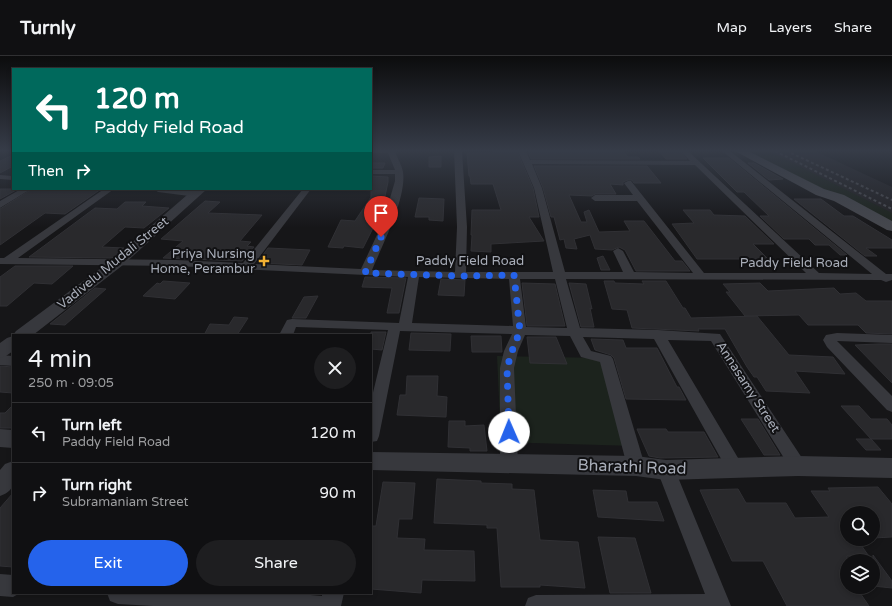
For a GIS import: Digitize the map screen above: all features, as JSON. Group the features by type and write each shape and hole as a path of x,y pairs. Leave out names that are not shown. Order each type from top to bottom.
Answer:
{"main road":[{"path":"790,177 820,192 839,198 892,226"},
{"path":"820,192 830,200 892,234"}],"street":[{"path":"0,177 12,177"},
{"path":"365,273 386,225 397,189 398,177"},
{"path":"459,177 462,227 460,276"},
{"path":"533,177 538,188 574,332 586,354 606,359 636,466"},
{"path":"711,177 816,277"},
{"path":"757,177 889,279"},
{"path":"628,183 701,276"},
{"path":"0,205 25,190"},
{"path":"2,263 109,190"},
{"path":"172,190 199,192"},
{"path":"246,267 306,190"},
{"name":"Vadivelu Mudali Street","path":"23,334 118,262 199,192"},
{"path":"595,198 640,198"},
{"path":"618,251 630,275"},
{"name":"Paddy Field Road","path":"2,263 118,262 460,276 630,275 889,279"},
{"path":"372,432 400,326 412,289 414,274"},
{"path":"509,464 507,368 520,331 514,275"},
{"path":"286,334 292,323 658,334 735,468"},
{"name":"Annasamy Street","path":"658,334 715,337 798,466"},
{"path":"892,339 837,337 831,338 830,340 832,344 892,406"},
{"path":"0,352 12,343"},
{"path":"0,360 12,361"},
{"path":"0,438 12,439"},
{"name":"Bharathi Road","path":"372,461 636,466 666,470 798,466 892,468"},
{"path":"536,606 720,606 666,470"},
{"path":"0,486 12,472"},
{"path":"0,585 12,586"},
{"path":"134,594 320,606"},
{"path":"330,606 333,594"}],"shaded area":[{"path":"797,177 820,177 892,213 892,225"},
{"path":"801,177 870,177 892,187 892,223"},
{"path":"497,356 603,358 634,446 501,442"}],"building":[{"path":"372,177 388,177 384,201 376,216 379,216 363,248 344,246 343,248 328,247 341,220 355,221 371,197"},
{"path":"470,177 528,177 533,188 539,217 529,217 544,241 491,244 491,252 471,251 472,210 501,210 493,184 471,184"},
{"path":"538,177 656,177 661,183 634,183 632,180 628,180 623,182 623,185 610,184 616,194 595,194 592,196 569,195 581,222 587,222 584,212 589,210 599,232 630,231 624,221 644,221 675,261 682,261 690,271 636,271 625,250 619,247 612,250 595,249 590,235 574,239 577,249 566,248 564,239 560,240 554,217 551,217"},
{"path":"722,177 752,177 847,255 840,255 829,245 815,245 809,239 784,239 760,216 769,216 744,192 737,192"},
{"path":"765,177 779,177 783,179 769,180"},
{"path":"0,189 16,190 0,199"},
{"path":"30,190 100,190 65,214 45,213 0,245 0,209"},
{"path":"419,198 444,199 443,221 429,220 429,217 415,217"},
{"path":"794,199 821,199 844,216 853,216 892,240 892,248 866,248 877,256 865,256"},
{"path":"205,201 220,202 208,213 262,215 240,241 251,242 247,246 254,247 242,261 163,258 183,241 161,239"},
{"path":"125,202 146,202 142,206 169,208 144,228 125,227 102,247 124,248 112,258 29,257 95,208 117,209"},
{"path":"683,210 710,210 714,215 745,216 774,244 753,244 768,259 697,259 672,224 694,223"},
{"path":"268,248 310,250 302,265 257,263"},
{"path":"603,256 610,270 601,270 597,258"},
{"path":"15,266 73,266 52,284 34,283 7,306 0,306 0,277"},
{"path":"365,277 406,278 399,313 387,313 392,288 362,287"},
{"path":"441,279 465,280 464,296 438,295"},
{"path":"163,281 190,283 175,299 143,296 157,283 160,284"},
{"path":"604,281 644,284 642,281 666,281 691,318 757,316 789,355 833,357 845,374 795,371 810,393 766,391 757,377 754,377 747,367 725,329 698,329 699,331 632,328 627,310 612,309"},
{"path":"522,283 555,284 565,326 527,326"},
{"path":"569,283 586,284 592,309 590,308 594,327 581,327"},
{"path":"760,283 768,291 834,288 840,294 856,293 866,301 892,301 892,334 866,333 858,325 808,325 799,315 745,316 726,292 730,292 723,284"},
{"path":"95,288 106,289 65,325 50,324"},
{"path":"318,296 306,318 292,318 304,297"},
{"path":"234,317 248,318 238,334 205,334 210,324 229,325"},
{"path":"371,332 386,332 382,350 372,349"},
{"path":"411,333 451,334 450,351 409,350"},
{"path":"471,336 501,336 502,352 472,352"},
{"path":"527,337 556,337 567,364 530,363"},
{"path":"591,339 623,340 626,348 657,348 677,387 679,387 686,400 626,399 614,358 611,355 595,350"},
{"path":"892,344 892,383 855,345"},
{"path":"0,366 12,367 12,393 0,392"},
{"path":"407,376 438,376 437,396 447,397 446,417 397,415 400,395 406,395"},
{"path":"12,406 12,428 0,428 0,413 5,413"},
{"path":"841,406 859,406 871,419 887,419 892,425 892,439 871,439"},
{"path":"741,419 758,419 780,455 764,455"},
{"path":"449,421 465,421 465,426 484,425 487,451 470,451 470,448 448,447"},
{"path":"637,429 666,429 668,432 704,432 718,457 660,458 649,456"},
{"path":"856,439 871,439 881,450 866,450"},
{"path":"437,479 512,484 512,489 534,490 540,540 578,542 585,588 540,585 540,587 501,587 497,528 487,528 487,525 434,523"},
{"path":"383,482 415,483 412,519 399,519 397,538 425,539 424,550 474,551 475,581 422,580 421,593 372,589 372,526 376,526"},
{"path":"878,487 892,504 892,537 880,538 880,506 840,506 840,546 862,546 867,554 840,554 840,594 861,594 869,606 787,606 763,561 732,561 700,490 738,489 746,503 786,503 795,518 829,517 811,491 830,491 828,488"},
{"path":"593,490 626,491 628,502 657,502 664,521 598,517"},
{"path":"12,494 12,567 0,566 0,508"},
{"path":"598,537 635,538 651,593 610,593"},
{"path":"880,565 892,581 892,588 880,587"}],"railway":[{"path":"827,177 892,209"},
{"path":"842,177 892,200"}],"place":[{"name":"Priya Nursing Home, Perambur","path":"264,261"}],"route":[{"path":"381,237 365,273 460,276 514,275 520,331 507,368 509,432"}]}
